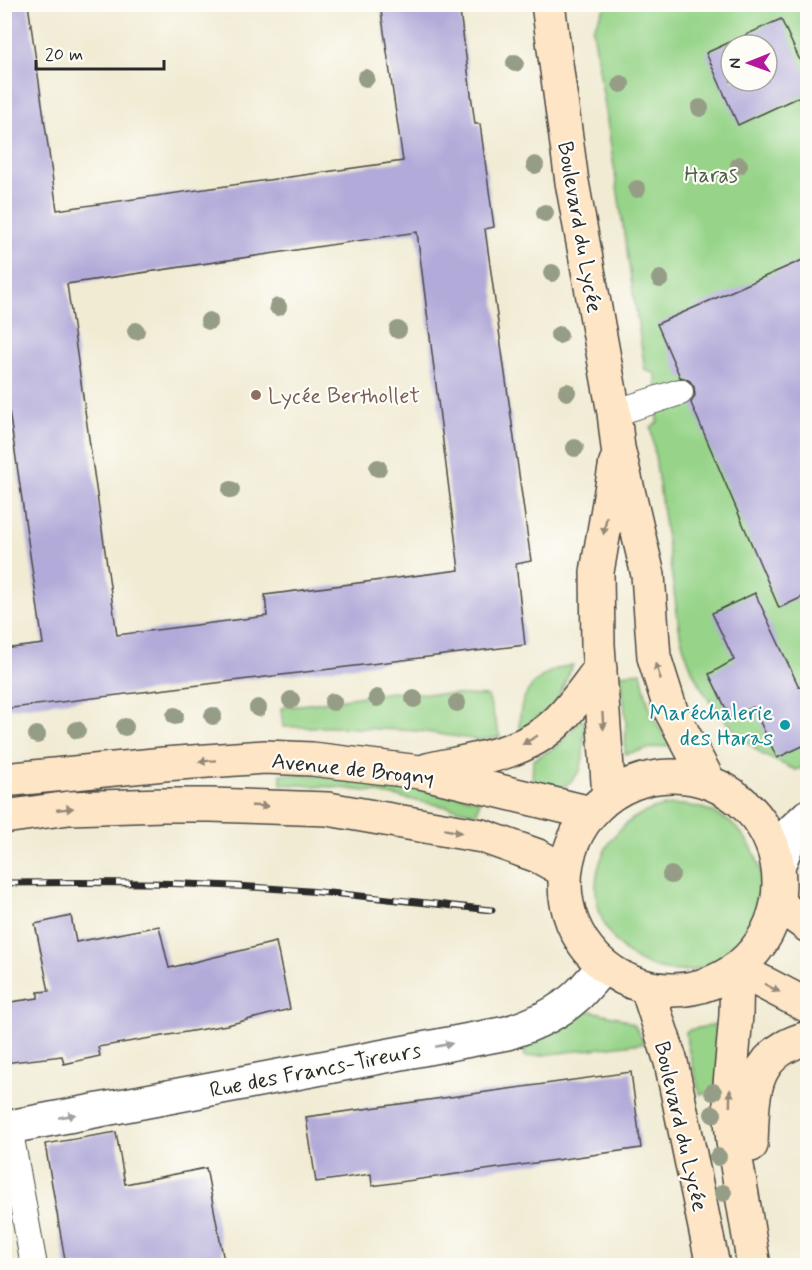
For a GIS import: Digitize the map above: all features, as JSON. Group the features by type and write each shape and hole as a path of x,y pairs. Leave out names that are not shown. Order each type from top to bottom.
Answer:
{"main road":[{"name":"Boulevard du Lycée","path":"548,4 572,182 614,413 618,448 648,575 654,657 671,711 709,782"},
{"name":"Boulevard du Lycée","path":"600,805 597,572 618,448"},
{"path":"420,772 505,752 534,739 555,724 600,669"},
{"name":"Avenue de Brogny","path":"4,780 164,764 265,757 312,759 420,772 600,805"},
{"path":"674,775 709,782 742,800 766,830 778,866 778,904 764,940 737,969 700,987 679,991 647,988 624,980 604,966 586,947 572,924 566,898 565,871 574,840 600,805 640,780 674,775"},
{"name":"Avenue de Brogny","path":"4,817 69,808 163,805 328,810 482,836 538,856 565,871"},
{"path":"778,904 807,926"},
{"name":"Boulevard du Lycée","path":"737,969 730,1110 733,1142 754,1266"},
{"path":"737,969 807,1006"},
{"name":"Boulevard du Lycée","path":"647,988 671,1062 713,1266"},
{"path":"747,1219 755,1086 772,1055 782,1048 807,1038"}],"street":[{"path":"778,866 793,830 807,816"},
{"name":"Rue des Francs-Tireurs","path":"7,1127 507,1033 541,1020 570,1002 604,966"}],"lane":[{"path":"614,413 680,392"},
{"path":"7,1127 34,1266"}],"green space":[{"name":"Haras","path":"606,5 807,5 808,765 796,770 759,752 727,722 701,688 684,649 651,427 658,422 656,374 645,370 593,29"},
{"path":"573,665 556,702 524,729 519,727 521,708 533,684 555,669"},
{"path":"641,672 655,721 666,738 674,745 625,754 626,721 621,674"},
{"path":"392,692 488,696 500,737 478,740 419,731 283,727 281,708"},
{"path":"581,719 585,723 580,771 564,787 532,786 533,760 559,745"},
{"path":"281,774 370,777 480,800 477,813 374,792 281,784"},
{"path":"679,805 711,812 738,829 755,856 762,888 755,920 738,947 711,964 679,971 647,964 620,947 603,920 596,888 603,856 620,829 647,812"},
{"path":"587,1010 617,1017 634,1024 644,1043 526,1057 524,1053 530,1042"},
{"path":"718,1024 723,1025 716,1092 700,1094 686,1032"}],"building":[{"path":"4,4 28,4 57,210 403,161 380,4 459,4 475,124 480,124 494,227 485,229 531,561 516,564 525,645 4,709 4,649 43,644 4,376","holes":["417,232 459,570 265,595 267,616 117,635 67,284"]},
{"path":"781,19 807,76 807,93 738,125 724,93 779,93 779,33 750,33"},
{"path":"719,47 719,82 706,53"},
{"path":"807,258 807,595 779,608 691,403 695,395 694,387 690,381 680,377 657,324"},
{"path":"755,593 799,687 807,683 807,744 777,758 753,707 730,717 709,674 734,660 712,613"},
{"path":"71,916 76,942 159,926 169,968 276,942 290,1009 227,1025 98,1047 100,1056 64,1064 62,1056 4,1063 4,1003 38,998 38,992 49,991 35,924"},
{"path":"631,1072 641,1148 372,1186 371,1174 316,1182 306,1117"},
{"path":"116,1132 125,1184 206,1168 225,1266 66,1266 45,1144"}],"railway":[{"path":"4,883 233,886 330,893 492,910"}],"place":[{"name":"Lycée Berthollet","path":"256,395"},
{"name":"Maréchalerie des Haras","path":"785,725"}]}
